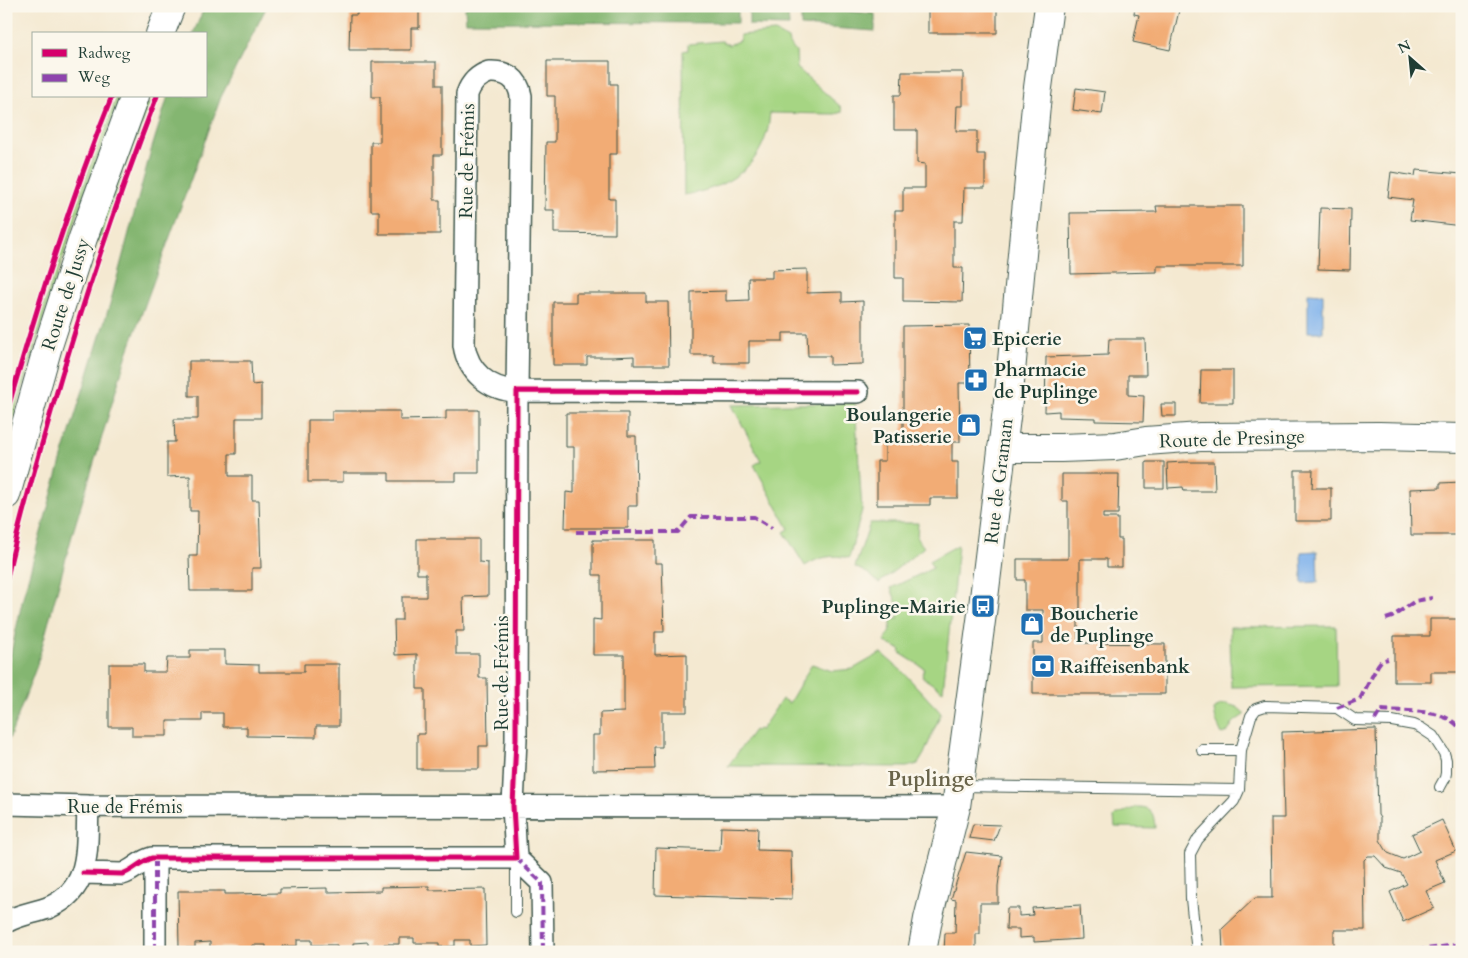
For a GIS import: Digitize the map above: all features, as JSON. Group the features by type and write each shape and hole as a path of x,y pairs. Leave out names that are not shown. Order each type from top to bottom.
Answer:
{"street":[{"path":"161,32 171,6"},
{"name":"Rue de Graman","path":"922,952 957,797 983,606 1002,448 1041,63 1049,6"},
{"name":"Rue de Frémis","path":"516,858 513,806 516,739 517,391 521,96 514,79 503,72 489,72 476,78 467,94 464,345 470,365 487,382 506,391 517,391 858,392"},
{"name":"Route de Jussy","path":"6,495 48,346 82,238 134,98"},
{"name":"Route de Presinge","path":"1002,448 1115,446 1146,441 1200,438 1379,436 1462,438"},
{"name":"Rue de Frémis","path":"6,804 88,806 513,806 957,797"},
{"path":"6,922 42,910 62,900 74,889 79,881 86,858 88,806"},
{"path":"82,873 127,873 146,860 155,858 516,858 542,883 543,952"},
{"path":"155,858 156,952"}],"lane":[{"path":"1197,952 1191,899 1190,854 1198,839 1234,801 1239,790 1241,750 1251,716 1256,709 1264,706 1337,708 1355,720 1392,721 1414,724 1433,736 1441,747 1446,760 1445,778 1440,787"},
{"path":"1202,750 1241,750"},
{"path":"957,797 1239,790"},
{"path":"516,858 516,912"}],"green space":[{"path":"205,6 267,6 221,97 127,354 73,532 37,665 10,737 6,742 6,676 24,593 63,454 110,304 150,154 167,98 208,98 208,32 194,32"},
{"path":"468,6 710,6 717,9 738,10 738,23 466,22 465,8"},
{"path":"803,6 818,6 824,9 875,14 875,31 801,26 801,8"},
{"path":"749,11 788,11 789,26 749,25"},
{"path":"775,32 788,39 789,44 796,52 797,68 841,107 842,112 835,114 770,113 768,130 762,146 746,168 724,183 684,195 683,51 688,50 688,44 722,41 729,45 740,40 740,35"},
{"path":"116,98 120,98 59,268 6,444 6,432 31,347 57,263"},
{"path":"150,104 125,169 121,167 145,105"},
{"path":"119,172 124,173 99,242 96,239"},
{"path":"855,403 862,510 849,558 838,556 826,557 815,560 805,566 784,532 789,529 754,465 761,461 732,405"},
{"path":"870,523 918,523 917,539 924,547 879,583 869,574 855,567"},
{"path":"958,545 943,691 922,677 924,668 900,653 901,650 885,642 891,627 891,619 898,619 898,606 891,588 933,568 929,561"},
{"path":"1336,626 1337,686 1231,687 1230,627"},
{"path":"881,653 903,672 941,713 918,764 907,767 728,766 754,730 761,730 782,699 789,703 812,664 832,671 853,669"},
{"path":"1227,704 1237,707 1244,715 1233,723 1228,731 1222,734 1216,721 1214,710 1220,705"},
{"path":"1137,807 1146,808 1152,813 1155,828 1115,827 1114,817 1116,815"}],"water":[{"path":"1308,293 1323,294 1323,332 1308,332"},
{"path":"1317,551 1318,582 1302,583 1301,552"}],"building":[{"path":"357,6 419,6 419,28 411,28 411,50 349,50 350,15 357,15"},
{"path":"903,6 997,6 997,33 928,33 928,9 903,9"},
{"path":"1135,6 1180,6 1170,50 1133,42 1139,15 1134,14"},
{"path":"547,61 610,61 610,84 617,84 617,154 609,154 609,199 615,199 615,234 554,233 554,210 545,210 546,142 555,142 555,96 547,96"},
{"path":"372,62 436,62 436,85 442,85 442,155 434,155 434,200 440,200 440,234 379,234 379,211 371,211 371,142 380,142 380,97 372,97"},
{"path":"902,72 963,72 963,106 957,106 956,131 977,131 977,154 985,154 985,188 964,188 963,221 954,221 954,268 963,268 962,302 903,301 903,278 895,278 895,211 903,211 903,188 925,188 925,164 917,163 917,130 894,130 894,95 901,95"},
{"path":"1076,88 1105,92 1102,114 1073,110"},
{"path":"1416,170 1462,174 1462,226 1410,220 1413,200 1388,197 1391,172 1415,176"},
{"path":"1156,206 1243,206 1243,266 1157,266 1157,272 1071,274 1070,213 1157,212"},
{"path":"1320,208 1351,209 1350,270 1318,269"},
{"path":"807,269 807,293 842,292 842,302 863,301 863,364 830,365 830,356 808,356 807,333 783,333 783,341 749,341 749,363 714,363 714,355 691,355 691,292 726,291 726,301 749,300 748,278 772,278 772,270"},
{"path":"576,293 646,293 646,302 668,302 669,365 634,365 634,356 587,357 587,365 553,365 553,302 576,302"},
{"path":"969,325 970,383 959,383 960,442 952,442 952,462 958,462 958,498 930,498 930,505 877,505 877,461 885,461 885,442 903,442 903,326"},
{"path":"1109,339 1145,339 1146,375 1128,375 1128,395 1144,396 1143,422 1095,421 1095,418 1059,417 1059,411 1045,412 1046,357 1108,355"},
{"path":"189,361 251,361 252,385 261,384 261,418 236,418 236,454 229,454 229,476 252,476 252,500 259,500 261,568 252,568 252,591 190,591 189,556 197,556 198,511 190,511 190,476 167,477 167,442 175,442 174,419 198,419 198,396 189,396"},
{"path":"1201,370 1233,370 1233,403 1200,403"},
{"path":"1161,404 1176,404 1176,416 1162,416"},
{"path":"446,410 479,410 479,473 456,473 456,481 389,481 389,473 343,473 343,482 308,482 308,420 332,420 332,411 400,411 400,420 446,419"},
{"path":"566,413 628,413 628,436 636,436 637,506 628,506 628,528 565,528 566,492 574,493 574,447 566,447"},
{"path":"1146,462 1164,462 1164,488 1146,488"},
{"path":"1214,462 1215,491 1184,491 1183,487 1168,488 1167,463"},
{"path":"1295,470 1313,470 1312,488 1331,488 1331,521 1295,521"},
{"path":"1062,474 1119,474 1118,514 1103,514 1103,518 1118,518 1118,539 1122,539 1122,567 1107,567 1107,559 1080,559 1078,643 1165,644 1165,694 1033,694 1033,643 1043,643 1043,610 1025,610 1025,580 1017,580 1017,559 1068,559 1068,501 1062,501"},
{"path":"1462,482 1462,535 1411,535 1410,489 1440,488 1440,483"},
{"path":"417,539 479,539 479,562 488,563 488,596 463,597 464,631 456,631 456,654 479,654 479,678 487,678 488,746 479,746 479,769 417,769 417,734 425,734 425,689 417,689 417,654 395,655 394,620 402,620 402,597 426,597 426,574 417,574"},
{"path":"593,540 655,540 655,563 662,563 664,632 655,632 655,655 687,654 687,712 662,712 662,747 654,747 655,769 593,770 593,735 600,735 600,713 624,712 624,655 593,655 593,619 601,620 601,575 593,575"},
{"path":"1430,619 1462,619 1462,672 1431,672 1431,682 1394,682 1394,636 1430,636"},
{"path":"190,650 225,650 225,664 259,665 259,672 304,672 304,664 339,664 339,726 316,726 316,737 247,736 247,727 223,727 223,713 202,713 202,721 167,721 167,736 132,736 132,727 109,727 109,664 144,664 144,672 166,672 167,658 190,658"},
{"path":"1376,729 1380,840 1388,853 1403,859 1420,851 1412,834 1442,820 1456,851 1435,860 1445,883 1426,891 1434,908 1403,922 1390,892 1407,884 1401,873 1386,868 1375,856 1368,856 1364,860 1365,930 1334,930 1334,952 1223,952 1222,929 1255,898 1272,898 1271,818 1284,818 1282,732"},
{"path":"973,824 1000,825 994,841 969,838"},
{"path":"721,827 758,828 757,850 791,851 792,899 655,895 656,848 720,850"},
{"path":"966,852 1002,856 998,903 980,903 980,934 976,934 976,952 944,952 945,933 955,933 956,900 951,899"},
{"path":"429,886 429,890 485,889 486,945 470,946 470,940 455,940 455,946 439,947 439,943 414,943 414,938 399,938 399,944 384,944 384,948 368,948 368,942 353,943 353,948 337,949 337,945 312,945 312,940 297,940 297,946 282,946 283,950 266,950 266,945 252,945 252,951 235,951 235,947 210,948 210,942 195,943 195,948 179,948 178,891 225,891 225,894 235,894 280,893 280,889 327,888 327,892 381,891 381,887"},
{"path":"1080,905 1082,939 1034,942 1034,937 1019,938 1019,929 1006,929 1007,908 1019,908 1019,916 1033,915 1032,908"}],"marked path":[{"path":"576,532 678,532 691,517 754,517 772,528"},
{"path":"1386,619 1415,601 1432,598"},
{"path":"1337,708 1360,699 1378,665 1381,661 1388,659"},
{"path":"1375,720 1381,710 1426,712 1447,718 1456,724 1462,732"},
{"path":"516,858 542,883 543,952"},
{"path":"155,859 155,952"},
{"path":"1417,952 1462,944"}],"cycle path":[{"path":"6,415 55,254 111,98"},
{"path":"6,583 26,501 73,337 99,256 156,98"},
{"path":"83,873 122,874 152,858 516,858 513,806 516,739 517,391 858,392"}],"place":[{"name":"Epicerie","path":"975,338"},
{"name":"Pharmacie de Puplinge","path":"976,380"},
{"name":"Boulangerie Patisserie","path":"969,425"},
{"name":"Puplinge-Mairie","path":"983,606"},
{"name":"Boucherie de Puplinge","path":"1032,624"},
{"name":"Raiffeisenbank","path":"1043,666"}],"district":[{"name":"Puplinge","path":"931,779"}]}
